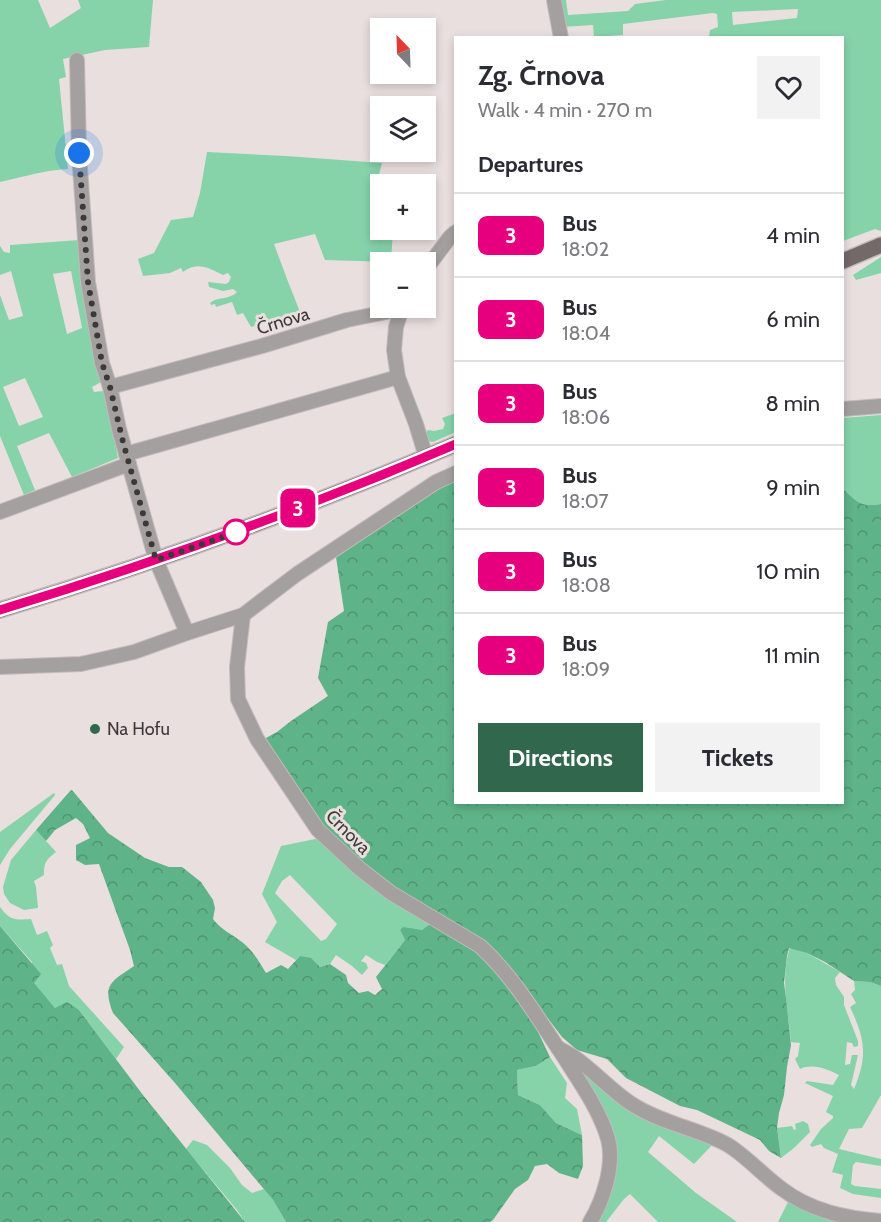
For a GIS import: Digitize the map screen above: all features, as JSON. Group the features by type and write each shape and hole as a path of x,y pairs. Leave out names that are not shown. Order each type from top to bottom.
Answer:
{"main road":[{"path":"844,261 881,244"},
{"path":"0,610 243,530 454,445"}],"street":[{"path":"554,0 561,36"},
{"path":"77,60 79,153 88,282 102,363 156,560 187,633"},
{"path":"436,256 454,234"},
{"name":"Črnova","path":"110,387 370,315"},
{"name":"Črnova","path":"398,318 394,350 398,377 426,457"},
{"path":"0,512 128,459 398,377"},
{"path":"844,409 881,406"},
{"path":"0,667 81,664 134,652 243,615 297,574 436,482 454,474"},
{"name":"Črnova","path":"243,615 237,667 238,699 257,739 318,830 360,869 391,893 480,946 489,954 506,972 594,1107 609,1140 610,1160 604,1192 590,1222"},
{"path":"557,1047 575,1057 635,1106 730,1146 783,1190 812,1207 853,1219 881,1221"}],"green space":[{"path":"0,0 38,0 50,28 81,8 78,0 153,0 149,47 105,50 63,59 66,77 59,79 68,169 42,172 0,182"},
{"path":"556,0 566,0 568,15 628,11 635,4 666,0 881,0 881,231 875,229 844,241 844,36 709,36 710,30 718,27 717,14 713,13 623,24 623,35 594,36 593,25 562,27","holes":["798,9 797,18 733,25 732,12"]},
{"path":"207,152 382,163 379,174 370,174 370,240 392,240 392,252 370,252 370,261 325,260 315,234 274,244 302,317 293,320 287,318 251,327 243,313 237,315 232,302 216,307 215,304 210,303 237,292 233,289 223,291 209,287 208,282 226,284 229,282 231,277 228,273 223,275 198,266 183,272 181,268 170,273 143,276 138,259 154,253 171,220 193,217"},
{"path":"79,240 90,328 101,382 92,387 94,392 103,391 106,394 118,458 72,477 49,433 17,446 35,490 24,495 0,436 0,295 9,320 23,316 11,271 0,275 0,246 4,252 10,253 10,245","holes":["71,271 82,328 67,334 53,274","25,378 43,417 19,426 3,387"]},
{"path":"881,257 881,273 856,280 853,275"},
{"path":"454,414 454,433 433,442 428,441 424,435 428,430 443,429 445,424 442,418"},
{"path":"881,415 881,504 864,504 844,490 844,418"},
{"path":"454,480 454,804 844,804 844,490 860,503 881,504 881,986 870,982 854,981 825,962 807,953 789,948 784,983 791,1045 777,1128 781,1158 769,1151 760,1140 697,1110 680,1106 626,1078 607,1059 577,1050 562,1037 511,970 400,895 325,831 264,739 328,696 318,678 328,622 344,611 336,557 400,511"},
{"path":"72,790 108,833 145,858 169,867 182,867 201,882 213,900 215,908 213,919 249,949 266,973 281,965 288,969 300,956 311,958 320,967 330,964 346,975 348,983 359,993 368,991 375,995 382,989 376,977 405,940 400,930 403,927 422,930 431,923 475,949 491,963 529,1013 550,1057 536,1066 517,1070 518,1095 540,1105 556,1123 582,1135 583,1166 578,1179 559,1173 547,1164 535,1166 528,1180 515,1189 490,1222 286,1222 273,1200 113,1013 108,996 111,985 114,980 134,966 99,864 85,865 76,860 76,845 90,838 83,824 76,818 55,830 46,841 36,830"},
{"path":"54,793 55,795 10,849 0,865 0,832"},
{"path":"36,830 56,852 46,862 44,875 34,881 38,908 24,910 10,903 4,894 3,887 11,860"},
{"path":"320,838 431,923 422,930 400,930 405,940 385,965 366,955 361,961 366,963 368,968 362,975 336,955 330,964 320,967 300,956 296,960 265,942 277,922 262,894 281,846","holes":["290,875 337,924 326,939 321,941 275,893 282,881"]},
{"path":"0,907 14,919 31,919 37,935 47,931 53,945 50,948 57,965 62,964 69,986 124,1047 116,1059 79,1010 55,1008 33,983 32,962 0,926"},
{"path":"0,926 41,974 34,983 55,1008 67,1002 79,1010 143,1095 245,1222 0,1222"},
{"path":"790,947 807,953 840,972 835,978 836,985 844,997 844,1005 858,1041 858,1046 854,1047 852,1043 847,1042 845,1065 850,1064 852,1055 858,1055 851,1085 854,1089 863,1057 863,1047 862,1038 850,1007 856,1003 851,994 855,990 854,981 870,982 881,986 881,1095 862,1128 849,1129 839,1149 881,1159 881,1166 856,1162 853,1165 851,1184 881,1189 881,1198 853,1194 840,1188 843,1175 832,1172 838,1154 824,1148 821,1144 812,1147 810,1145 821,1129 833,1118 826,1112 833,1096 805,1083 807,1081 833,1085 839,1075 815,1067 800,1069 795,1059 798,1056 800,1043 791,1042 786,994 787,959"},
{"path":"567,1053 590,1077 715,1142 694,1164 659,1136 648,1152 696,1193 737,1222 658,1222 630,1194 606,1222 596,1222 615,1148"},
{"path":"550,1057 567,1083 565,1098 577,1109 582,1135 556,1123 540,1105 518,1095 517,1070 536,1066"},
{"path":"803,1121 808,1124 810,1132 781,1158 777,1128 792,1126 794,1130 796,1129 795,1124"},
{"path":"193,1140 207,1145 230,1168 242,1185 252,1193 264,1189 286,1222 245,1222 186,1149"},
{"path":"789,1200 851,1222 778,1222"}],"bus line":[{"name":"3","path":"0,610 243,530 454,445"}],"place":[{"name":"Na Hofu","path":"95,729"}],"route":[{"path":"79,153 88,282 102,363 156,560 243,530 236,532"}]}
